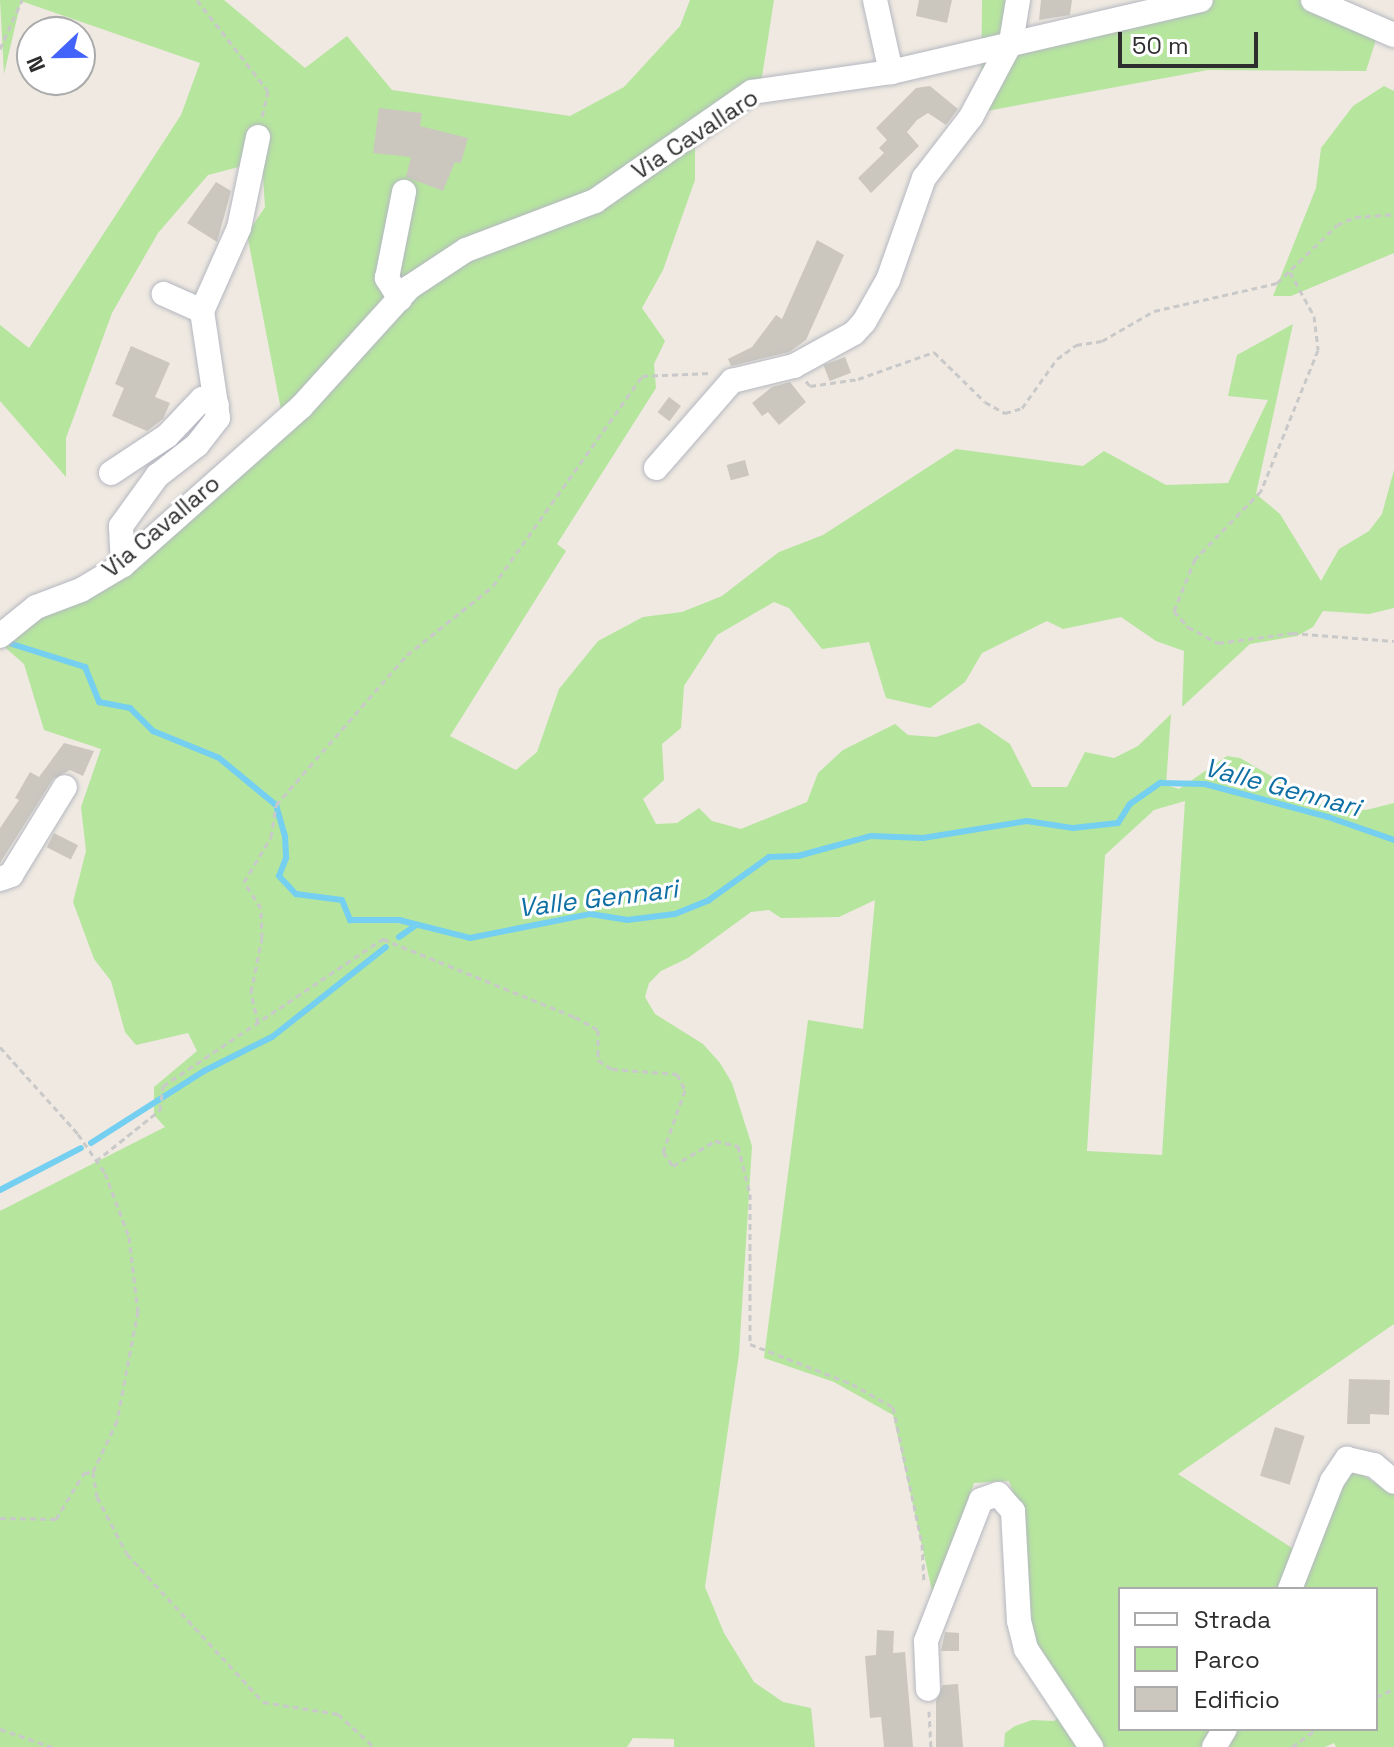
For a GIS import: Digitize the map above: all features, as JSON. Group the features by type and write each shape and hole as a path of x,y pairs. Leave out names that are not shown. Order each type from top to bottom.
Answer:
{"street":[{"path":"875,0 891,72"},
{"path":"656,468 732,381 794,366 854,333 864,322 888,280 924,178 971,117 1011,42 1018,0"},
{"name":"Via Cavallaro","path":"0,636 36,607 81,590 123,565 301,407 400,299 466,250 595,201 752,92 891,72 1201,0"},
{"path":"1313,0 1394,35"},
{"path":"123,565 121,526 157,476 204,436 218,418 202,311 239,228 258,137"},
{"path":"400,299 387,278 404,192"},
{"path":"164,294 202,311"},
{"path":"111,473 167,436 202,399 217,405"},
{"path":"0,879 11,875 65,787"},
{"path":"1291,1587 1332,1481 1347,1459 1374,1465 1394,1482"},
{"path":"928,1689 926,1641 981,1500 998,1494 1013,1511 1019,1621 1026,1649 1091,1747"}],"path":[{"path":"0,49 22,0"},
{"path":"197,0 268,91 258,137"},
{"path":"794,366 810,386 829,385 889,370 934,352 985,402 1005,413 1022,408 1057,359 1076,345 1102,341 1154,311 1236,289 1266,286 1290,272 1337,225 1355,217 1394,214"},
{"path":"1290,272 1314,316 1318,350 1261,491 1195,559 1174,611 1188,627 1218,643 1292,633 1394,641"},
{"path":"258,1023 251,992 262,938 261,908 244,882 271,837 276,805 381,690 407,655 493,586 642,376 716,373 732,381"},
{"path":"96,1161 160,1110 163,1086 383,939 598,1030 598,1060 612,1069 677,1074 685,1090 663,1152 673,1166 715,1141 738,1146 746,1164 752,1253 750,1344 852,1384 893,1407 922,1544 925,1593 936,1620"},
{"path":"0,1047 96,1161 129,1237 138,1311 117,1421 93,1472 97,1497 127,1554 263,1702 338,1714 374,1747"},
{"path":"0,1518 56,1519 84,1473 93,1472"},
{"path":"928,1689 931,1747"},
{"path":"0,1729 52,1747"},
{"path":"1292,1747 1314,1731"}],"green space":[{"path":"0,0 224,0 305,68 347,36 392,90 570,116 624,87 680,26 690,0 774,0 761,83 695,134 695,180 663,270 642,308 665,341 654,364 656,388 557,544 566,551 450,736 516,770 537,752 559,689 598,641 643,617 682,612 722,596 779,552 823,535 956,449 1083,466 1104,451 1166,485 1228,483 1268,400 1228,396 1237,355 1293,324 1256,494 1280,514 1321,581 1339,549 1369,531 1382,514 1394,470 1394,608 1369,614 1323,611 1313,627 1297,636 1250,644 1182,707 1184,651 1156,641 1121,617 1063,629 1047,621 982,653 965,682 930,708 886,698 869,642 822,649 789,608 774,602 717,635 684,686 681,728 662,744 664,780 643,799 656,824 677,823 699,808 712,821 741,829 807,802 818,773 843,750 895,724 908,735 936,737 979,723 1010,744 1032,787 1067,787 1085,752 1114,758 1138,746 1171,714 1166,785 1179,789 1227,756 1240,758 1326,808 1366,810 1394,803 1394,1324 1178,1474 1309,1559 1351,1468 1394,1494 1394,1747 1336,1747 1334,1743 1325,1747 1004,1747 1005,1733 1015,1726 1032,1720 1054,1721 1071,1706 1034,1647 1019,1511 1009,1481 974,1483 934,1600 893,1415 834,1382 764,1358 808,1020 863,1029 875,900 839,917 781,918 769,910 751,912 688,958 661,971 649,983 645,997 655,1014 703,1044 720,1063 732,1083 752,1146 739,1354 705,1587 724,1633 754,1682 783,1702 811,1708 815,1747 674,1747 674,1739 633,1738 627,1747 0,1747 0,1211 165,1127 154,1115 154,1087 197,1051 188,1033 136,1045 125,1032 111,981 94,959 73,902 86,851 81,807 101,749 44,730 24,664 0,643 120,558 283,420 247,234 265,207 262,161 208,175 158,233 112,313 66,438 66,477 0,401 0,325 29,348 181,115 200,63 96,27 96,16 64,16 21,1 4,74","holes":["1185,801 1162,1155 1087,1151 1105,855 1154,810"]},
{"path":"982,0 1014,0 1006,36 1189,0 1334,0 1382,21 1366,71 1208,70 981,112"},
{"path":"1384,86 1394,91 1394,253 1291,296 1273,296 1316,188 1321,148 1353,106"}],"building":[{"path":"919,0 952,0 947,23 916,16"},
{"path":"1041,0 1072,0 1070,15 1039,20"},
{"path":"930,86 958,109 946,125 928,113 917,120 907,132 919,146 871,193 858,178 884,153 879,148 887,140 876,128 916,88"},
{"path":"379,108 422,113 420,126 468,138 461,163 455,162 443,191 406,177 411,157 373,153"},
{"path":"216,182 231,191 217,242 187,223"},
{"path":"817,240 844,255 806,340 789,352 731,366 728,359 752,347 776,315 782,319"},
{"path":"131,346 170,363 155,397 170,403 163,419 147,431 112,416 124,388 115,384"},
{"path":"845,357 851,373 830,381 824,365"},
{"path":"790,382 806,402 779,425 768,412 762,416 752,403 772,387"},
{"path":"669,397 681,406 670,421 658,412"},
{"path":"745,460 749,475 731,480 727,465"},
{"path":"64,743 94,751 83,776 70,770 53,779 0,863 0,828 19,800 15,798 30,772 39,777"},
{"path":"54,833 78,845 71,860 47,847"},
{"path":"1349,1379 1390,1380 1389,1415 1370,1414 1370,1424 1347,1424"},
{"path":"1275,1427 1305,1436 1290,1485 1260,1476"},
{"path":"877,1630 894,1631 893,1653 905,1652 913,1747 884,1747 881,1717 870,1718 865,1656 876,1655"},
{"path":"945,1632 959,1633 959,1651 941,1651"},
{"path":"958,1684 963,1747 936,1747 936,1701 943,1685"}],"waterway":[{"name":"Valle Gennari","path":"12,644 85,667 99,702 130,708 153,731 219,758 276,805 285,836 286,858 279,876 296,894 342,900 350,920 399,920 470,938 590,914 627,920 675,914 709,900 769,857 798,856 871,836 923,838 1027,821 1073,828 1118,823 1130,804 1160,783 1205,784 1328,817 1394,840"},
{"path":"399,937 415,926"},
{"path":"91,1143 204,1071 272,1037 386,947"},
{"path":"0,1190 81,1148"}]}
